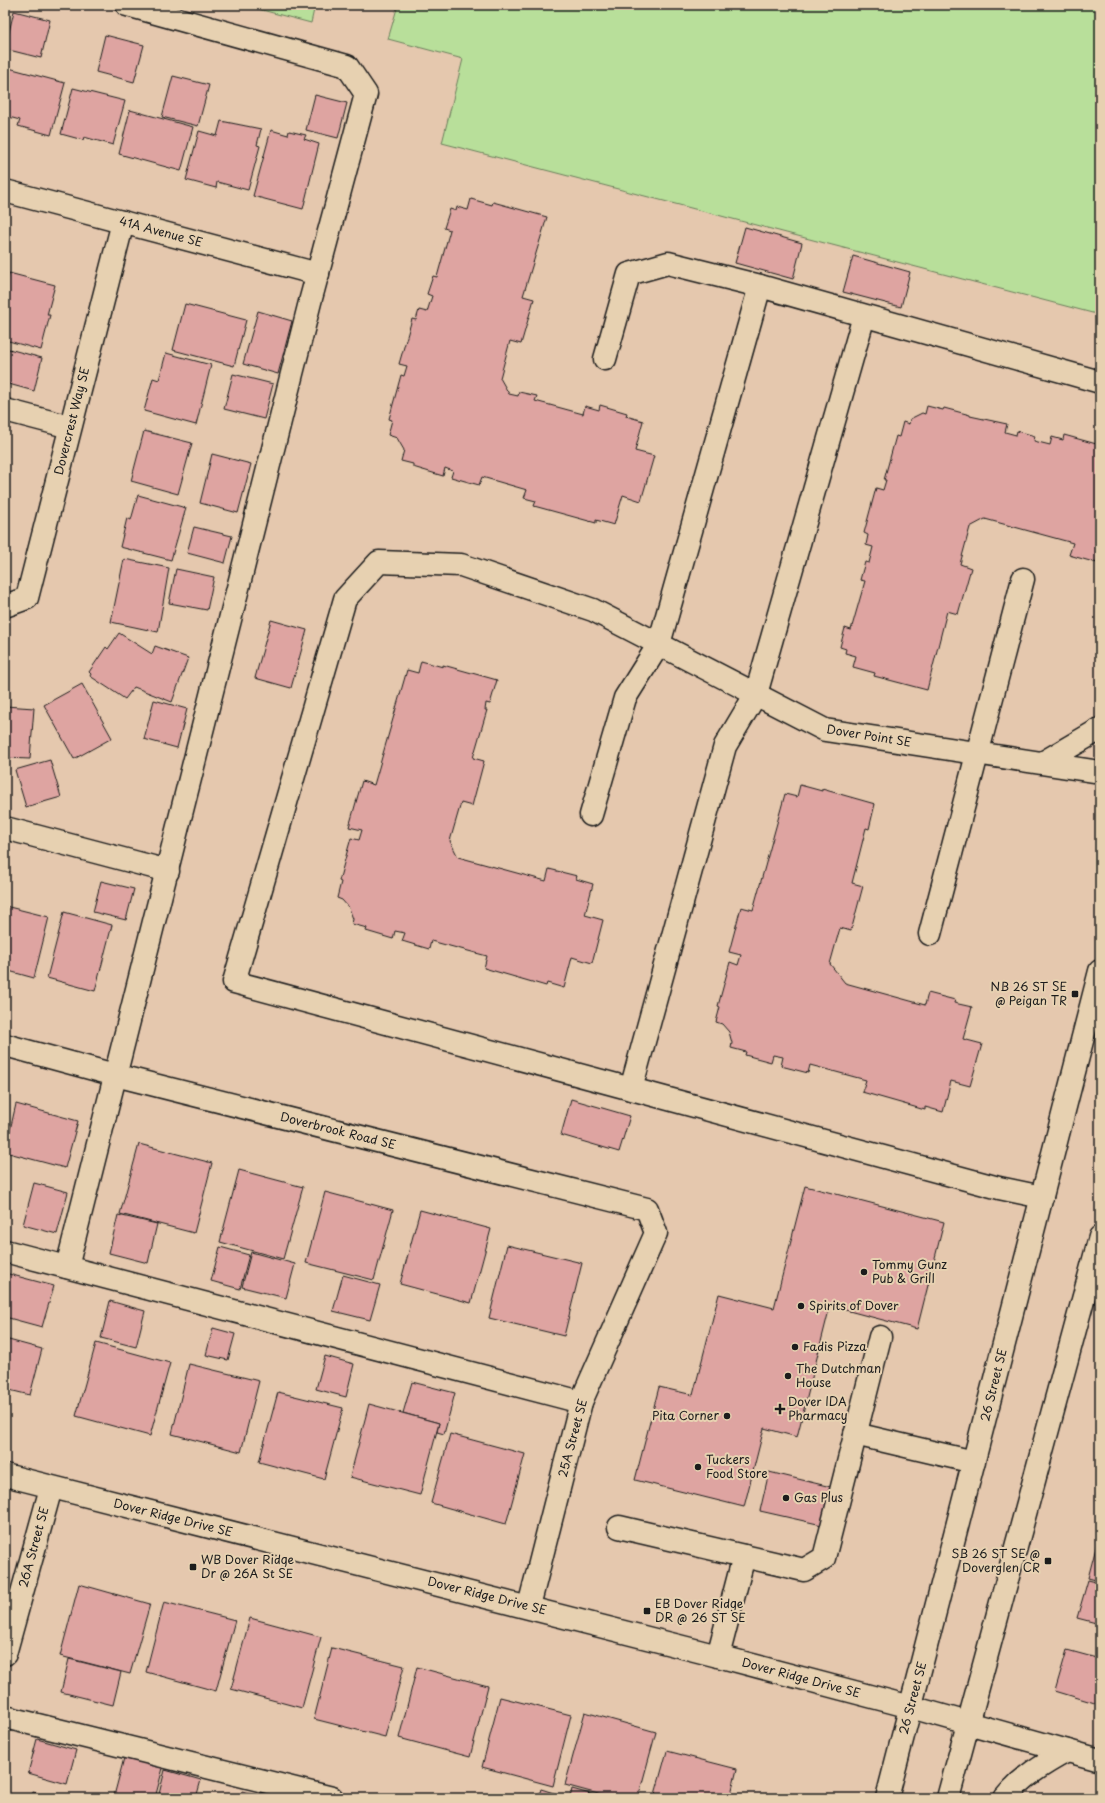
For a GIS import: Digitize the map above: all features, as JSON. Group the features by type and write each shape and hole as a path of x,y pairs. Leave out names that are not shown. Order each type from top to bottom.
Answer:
{"street":[{"path":"67,1267 318,274 366,94 347,66 127,5"},
{"name":"41A Avenue SE","path":"5,191 318,274"},
{"name":"Dovercrest Way SE","path":"5,606 27,598 122,222"},
{"path":"605,358 629,274 668,263 760,286 1100,382"},
{"path":"591,815 625,698 659,644 760,286"},
{"path":"864,316 756,694 725,746 631,1089 991,1186 1042,1197"},
{"path":"5,410 70,427"},
{"name":"Dover Point SE","path":"631,1089 234,982 345,599 379,562 461,565 594,610 825,730 1044,762 1100,772"},
{"path":"930,934 979,753 1023,579"},
{"path":"1044,762 1100,729"},
{"path":"5,828 168,870"},
{"name":"26 Street SE","path":"887,1798 1100,971"},
{"name":"Doverbrook Road SE","path":"5,1044 115,1075 647,1209 656,1233"},
{"name":"25A Street SE","path":"529,1606 581,1402 656,1233"},
{"path":"948,1798 1100,1237"},
{"path":"5,1251 581,1402"},
{"path":"619,1527 804,1570 824,1558 880,1337"},
{"path":"855,1434 974,1462"},
{"name":"Dover Ridge Drive SE","path":"5,1475 51,1488 529,1606 968,1722 1100,1760"},
{"name":"26A Street SE","path":"5,1654 51,1488"},
{"path":"718,1656 744,1556"},
{"path":"5,1717 332,1798"},
{"path":"1005,1798 1016,1784 1044,1764 1067,1751"}],"green space":[{"path":"243,5 315,5 311,23"},
{"path":"398,5 1100,5 1100,315 442,143 463,59 388,39"}],"building":[{"path":"14,11 50,20 41,58 5,49"},
{"path":"105,35 144,45 134,82 96,72"},
{"path":"5,67 65,83 51,135 18,126 20,120 5,116"},
{"path":"173,76 209,85 198,126 162,117"},
{"path":"73,88 125,101 113,145 84,137 83,140 61,134"},
{"path":"315,95 347,103 338,138 306,130"},
{"path":"130,110 193,127 181,171 119,154"},
{"path":"221,121 261,129 257,145 260,146 248,190 217,182 216,188 186,180 199,131 217,136"},
{"path":"271,130 288,135 289,131 306,135 304,139 319,144 303,209 253,196"},
{"path":"471,199 492,205 493,202 547,217 523,296 534,299 521,344 510,341 500,378 509,394 518,396 519,392 537,396 535,401 583,414 585,406 599,410 600,405 627,413 626,416 643,421 635,451 654,456 641,501 623,495 614,525 596,520 596,523 534,506 536,501 524,498 527,490 482,477 479,485 451,477 453,471 445,468 443,476 413,467 413,464 401,461 404,450 397,438 388,435 392,420 389,419 401,375 404,376 407,366 399,364 412,319 416,320 419,310 427,312 432,296 427,294 433,276 437,277 450,230 444,228 450,209 456,211 457,207 468,210"},
{"path":"745,227 802,243 793,279 735,263"},
{"path":"853,256 910,272 901,307 843,292"},
{"path":"9,273 55,285 47,315 50,315 41,350 5,340 5,288"},
{"path":"185,304 246,320 234,366 173,350"},
{"path":"258,311 292,321 278,374 243,364"},
{"path":"5,348 42,358 34,391 5,383"},
{"path":"166,353 211,365 196,425 144,411 153,378 159,380"},
{"path":"233,374 273,384 264,419 224,409"},
{"path":"927,406 943,410 944,408 970,416 1007,424 1005,432 1016,435 1017,431 1035,436 1034,441 1050,445 1052,437 1063,440 1064,435 1100,445 1100,560 1097,560 1097,563 1069,555 1073,543 985,519 970,527 960,564 971,568 958,614 947,611 927,690 874,676 875,673 853,667 856,656 845,653 846,649 840,647 845,628 851,630 865,581 860,580 865,562 869,563 873,547 866,545 868,535 864,533 876,488 883,490 886,480 884,480 896,436 899,437 903,422 909,424 910,419 922,413 925,414"},
{"path":"144,431 192,443 178,494 131,481"},
{"path":"212,454 251,464 238,513 200,503"},
{"path":"138,495 186,508 171,560 120,547 127,518 131,520"},
{"path":"5,507 8,508 5,520"},
{"path":"194,527 232,536 225,563 187,553"},
{"path":"124,559 169,568 158,632 111,622"},
{"path":"176,569 214,577 207,610 169,603"},
{"path":"271,620 307,630 291,688 255,678"},
{"path":"119,633 152,654 155,646 188,658 172,702 134,687 125,699 90,676 91,674 89,672 106,647 108,649"},
{"path":"421,661 443,667 443,665 497,680 490,704 486,703 485,710 487,710 473,758 484,761 472,806 461,803 450,841 458,857 546,881 549,869 577,876 576,879 593,884 585,915 603,920 592,963 572,957 564,988 547,983 546,986 484,968 487,956 431,941 429,949 402,941 405,933 395,931 393,939 366,931 367,928 352,924 353,919 349,908 342,900 337,898 341,882 339,881 351,838 359,840 362,830 349,827 362,781 374,785 407,670 418,673"},
{"path":"82,684 112,738 74,759 44,705"},
{"path":"154,700 187,709 177,748 144,739"},
{"path":"5,706 34,708 30,759 5,758"},
{"path":"50,760 61,797 26,807 15,770"},
{"path":"800,785 822,791 822,789 875,804 869,829 866,828 852,883 863,886 851,931 840,928 830,964 845,983 925,1005 928,993 955,1000 954,1003 972,1007 963,1039 982,1044 970,1086 951,1081 943,1112 925,1107 925,1110 862,1092 866,1080 810,1065 808,1073 781,1066 783,1057 773,1055 771,1062 745,1055 746,1052 731,1048 732,1043 729,1032 722,1024 716,1022 720,1007 718,1006 730,962 738,965 741,955 729,952 741,907 753,910 785,794 797,797"},
{"path":"101,881 134,889 126,920 93,912"},
{"path":"5,906 49,917 34,978 5,970"},
{"path":"64,912 112,925 95,991 47,978"},
{"path":"571,1099 630,1116 619,1152 561,1135"},
{"path":"5,1102 8,1103 5,1115"},
{"path":"16,1104 78,1121 65,1168 5,1152"},
{"path":"139,1144 212,1163 194,1233 120,1214"},
{"path":"239,1170 303,1187 283,1259 220,1242"},
{"path":"34,1183 68,1192 57,1234 23,1225"},
{"path":"805,1186 944,1222 917,1329 830,1306 797,1437 764,1428 744,1507 635,1480 659,1387 693,1395 719,1294 774,1308"},
{"path":"325,1192 393,1210 374,1280 306,1263"},
{"path":"420,1210 491,1229 471,1303 400,1284"},
{"path":"118,1215 157,1224 148,1263 109,1253"},
{"path":"507,1245 582,1263 564,1336 489,1318"},
{"path":"220,1247 249,1255 240,1289 211,1281"},
{"path":"251,1252 295,1264 286,1298 242,1287"},
{"path":"5,1273 54,1286 42,1327 5,1317"},
{"path":"343,1275 380,1285 370,1320 333,1311"},
{"path":"110,1301 145,1311 136,1347 101,1338"},
{"path":"213,1328 235,1334 228,1360 206,1355"},
{"path":"5,1339 42,1349 30,1395 5,1389"},
{"path":"96,1343 170,1363 150,1436 76,1416"},
{"path":"325,1356 354,1364 346,1397 316,1389"},
{"path":"189,1364 259,1381 241,1452 172,1434"},
{"path":"412,1382 455,1393 444,1434 437,1432 439,1423 403,1413"},
{"path":"278,1392 343,1408 324,1479 259,1462"},
{"path":"369,1404 439,1423 420,1495 350,1477"},
{"path":"450,1434 525,1454 506,1524 431,1503"},
{"path":"769,1472 831,1487 822,1525 760,1511"},
{"path":"1098,1540 1100,1541 1100,1581 1088,1578"},
{"path":"1088,1580 1100,1583 1100,1624 1077,1618"},
{"path":"79,1584 150,1604 130,1674 60,1656"},
{"path":"164,1602 235,1620 216,1691 146,1672"},
{"path":"250,1618 321,1637 302,1708 231,1689"},
{"path":"332,1648 404,1666 385,1737 314,1719"},
{"path":"1067,1650 1100,1659 1100,1697 1098,1704 1055,1691"},
{"path":"69,1659 121,1672 113,1705 61,1692"},
{"path":"417,1667 488,1686 470,1757 399,1738"},
{"path":"500,1697 571,1715 553,1786 482,1767"},
{"path":"585,1712 656,1732 638,1798 613,1798 565,1785"},
{"path":"37,1739 76,1750 67,1784 28,1773"},
{"path":"667,1751 737,1769 730,1798 654,1798"},
{"path":"124,1758 163,1768 155,1798 114,1796"},
{"path":"165,1770 201,1780 196,1798 158,1798"},
{"path":"541,1789 557,1794 556,1798 538,1798"},
{"path":"572,1789 601,1797 601,1798 570,1798"},
{"path":"242,1791 270,1798 240,1798"},
{"path":"33,1792 56,1798 32,1798"}],"place":[{"name":"NB 26 ST SE @ Peigan TR","path":"1075,994"},
{"name":"Tommy Gunz Pub & Grill","path":"864,1272"},
{"name":"Spirits of Dover","path":"801,1306"},
{"name":"Fadis Pizza","path":"795,1347"},
{"name":"The Dutchman House","path":"788,1376"},
{"name":"Dover IDA Pharmacy","path":"780,1409"},
{"name":"Pita Corner","path":"727,1416"},
{"name":"Tuckers Food Store","path":"698,1467"},
{"name":"Gas Plus","path":"786,1498"},
{"name":"SB 26 ST SE @ Doverglen CR","path":"1048,1561"},
{"name":"WB Dover Ridge Dr @ 26A St SE","path":"193,1567"},
{"name":"EB Dover Ridge DR @ 26 ST SE","path":"647,1611"}]}
